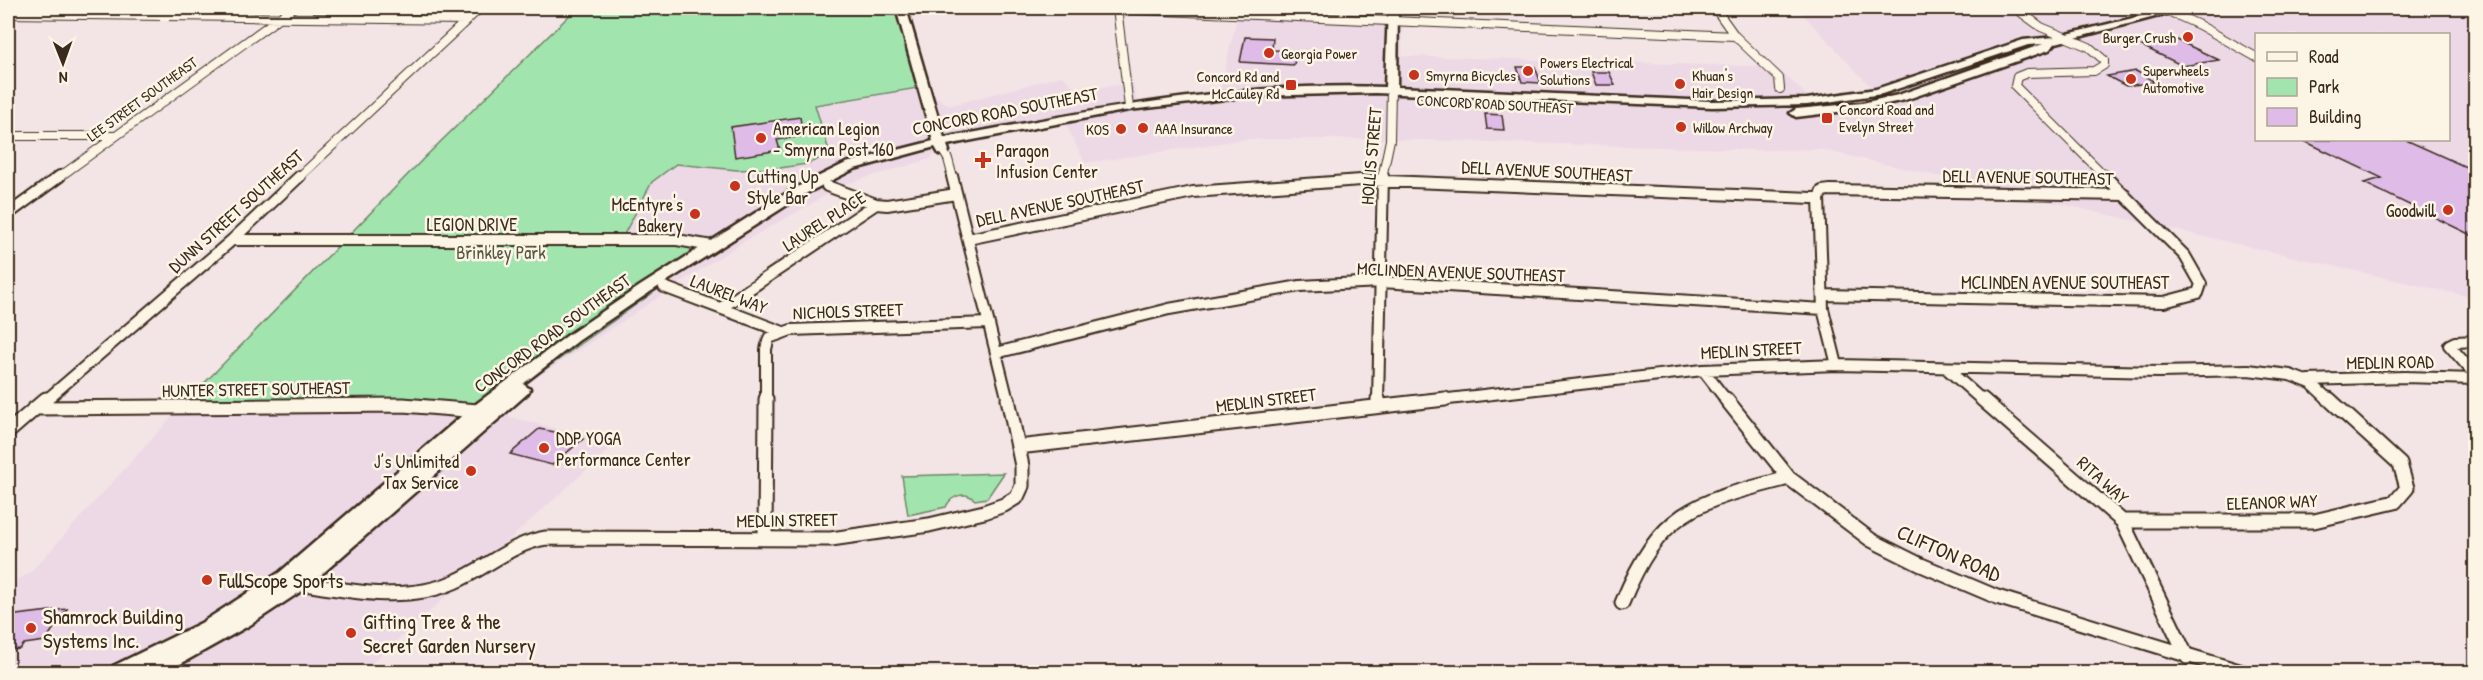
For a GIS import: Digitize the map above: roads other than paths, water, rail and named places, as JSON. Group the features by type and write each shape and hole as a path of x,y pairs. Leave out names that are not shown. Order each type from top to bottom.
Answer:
{"main road":[{"path":"901,8 942,147"},
{"path":"1392,95 1393,8"},
{"name":"CONCORD ROAD SOUTHEAST","path":"150,672 243,620 299,583 525,387 664,287 827,186 875,166 942,147 1130,107 1252,93 1317,90 1714,114 1817,112 1863,106 1914,94 2045,48 2052,40 2184,8"},
{"name":"CONCORD ROAD SOUTHEAST","path":"120,672 208,628 287,577 478,411 608,313 832,173 873,158 1179,105 1305,95 1392,95"}],"street":[{"path":"112,15 124,8"},
{"name":"LEE STREET SOUTHEAST","path":"8,214 293,8"},
{"name":"DUNN STREET SOUTHEAST","path":"8,432 232,240 480,8"},
{"path":"1130,107 1117,8 1248,11 1393,22 1735,36"},
{"path":"1715,8 1735,36 1779,78 1780,89"},
{"path":"2015,8 2041,27 2065,37"},
{"path":"2168,11 2199,25 2255,56"},
{"path":"8,14 466,20"},
{"name":"MCLINDEN AVENUE SOUTHEAST","path":"1823,295 2164,302 2198,293 2201,284 2196,272 2184,256 2015,86 2018,77 2026,73 2094,71 2104,65 2104,60 2097,52 2065,37"},
{"name":"HOLLIS STREET","path":"1378,405 1382,179 1390,140 1392,95"},
{"path":"8,136 114,136"},
{"path":"942,147 957,194 1018,447"},
{"name":"DELL AVENUE SOUTHEAST","path":"968,239 1193,192 1382,179 1714,196 1819,198 1822,192 1830,190 2125,195"},
{"path":"827,186 876,204"},
{"name":"LAUREL PLACE","path":"721,308 876,204 887,205 957,194"},
{"path":"1819,198 1822,309 1837,365"},
{"name":"LEGION DRIVE","path":"232,240 677,240 712,246"},
{"name":"MCLINDEN AVENUE SOUTHEAST","path":"996,353 1169,309 1300,286 1381,282 1822,309"},
{"name":"LAUREL WAY","path":"664,287 783,332"},
{"name":"NICHOLS STREET","path":"765,539 766,349 769,338 783,332 988,323"},
{"path":"2475,341 2455,342 2449,345 2475,378"},
{"name":"MEDLIN STREET","path":"299,583 380,591 423,591 458,581 519,548 540,540 554,538 831,539 901,531 975,514 1016,498 1022,486 1022,466 1018,447 1703,370 1837,365 2159,372 2248,370 2290,375 2305,380"},
{"name":"RITA WAY","path":"1946,368 2122,521 2187,657"},
{"name":"CLIFTON ROAD","path":"1703,370 1789,478 1871,540 1919,564 1997,597 2242,672"},
{"name":"MEDLIN ROAD","path":"2305,380 2403,377 2475,378"},
{"name":"ELEANOR WAY","path":"2122,521 2314,521 2395,502 2407,488 2400,464 2331,398 2305,380"},
{"name":"HUNTER STREET SOUTHEAST","path":"35,408 438,405 478,411"},
{"path":"1622,603 1633,572 1646,551 1662,530 1680,516 1714,498 1789,478"}],"place":[{"name":"Burger Crush","path":"2188,37"},
{"name":"Georgia Power","path":"1269,53"},
{"name":"Powers Electrical Solutions","path":"1528,71"},
{"name":"Smyrna Bicycles","path":"1414,75"},
{"name":"Superwheels Automotive","path":"2131,79"},
{"name":"Khuan's Hair Design","path":"1680,84"},
{"name":"Concord Rd and McCauley Rd","path":"1291,85"},
{"name":"Concord Road and Evelyn Street","path":"1827,118"},
{"name":"Willow Archway","path":"1681,127"},
{"name":"AAA Insurance","path":"1143,128"},
{"name":"KOS","path":"1121,129"},
{"name":"American Legion - Smyrna Post 160","path":"761,138"},
{"name":"Paragon Infusion Center","path":"983,160"},
{"name":"Cutting Up Style Bar","path":"735,186"},
{"name":"Goodwill","path":"2448,210"},
{"name":"McEntyre's Bakery","path":"695,214"},
{"name":"DDP YOGA Performance Center","path":"544,448"},
{"name":"J’s Unlimited Tax Service","path":"471,471"},
{"name":"FullScope Sports","path":"207,580"},
{"name":"Shamrock Building Systems Inc.","path":"31,628"},
{"name":"Gifting Tree & the Secret Garden Nursery","path":"351,633"}],"park label":[{"name":"Brinkley Park","path":"501,252"}]}
